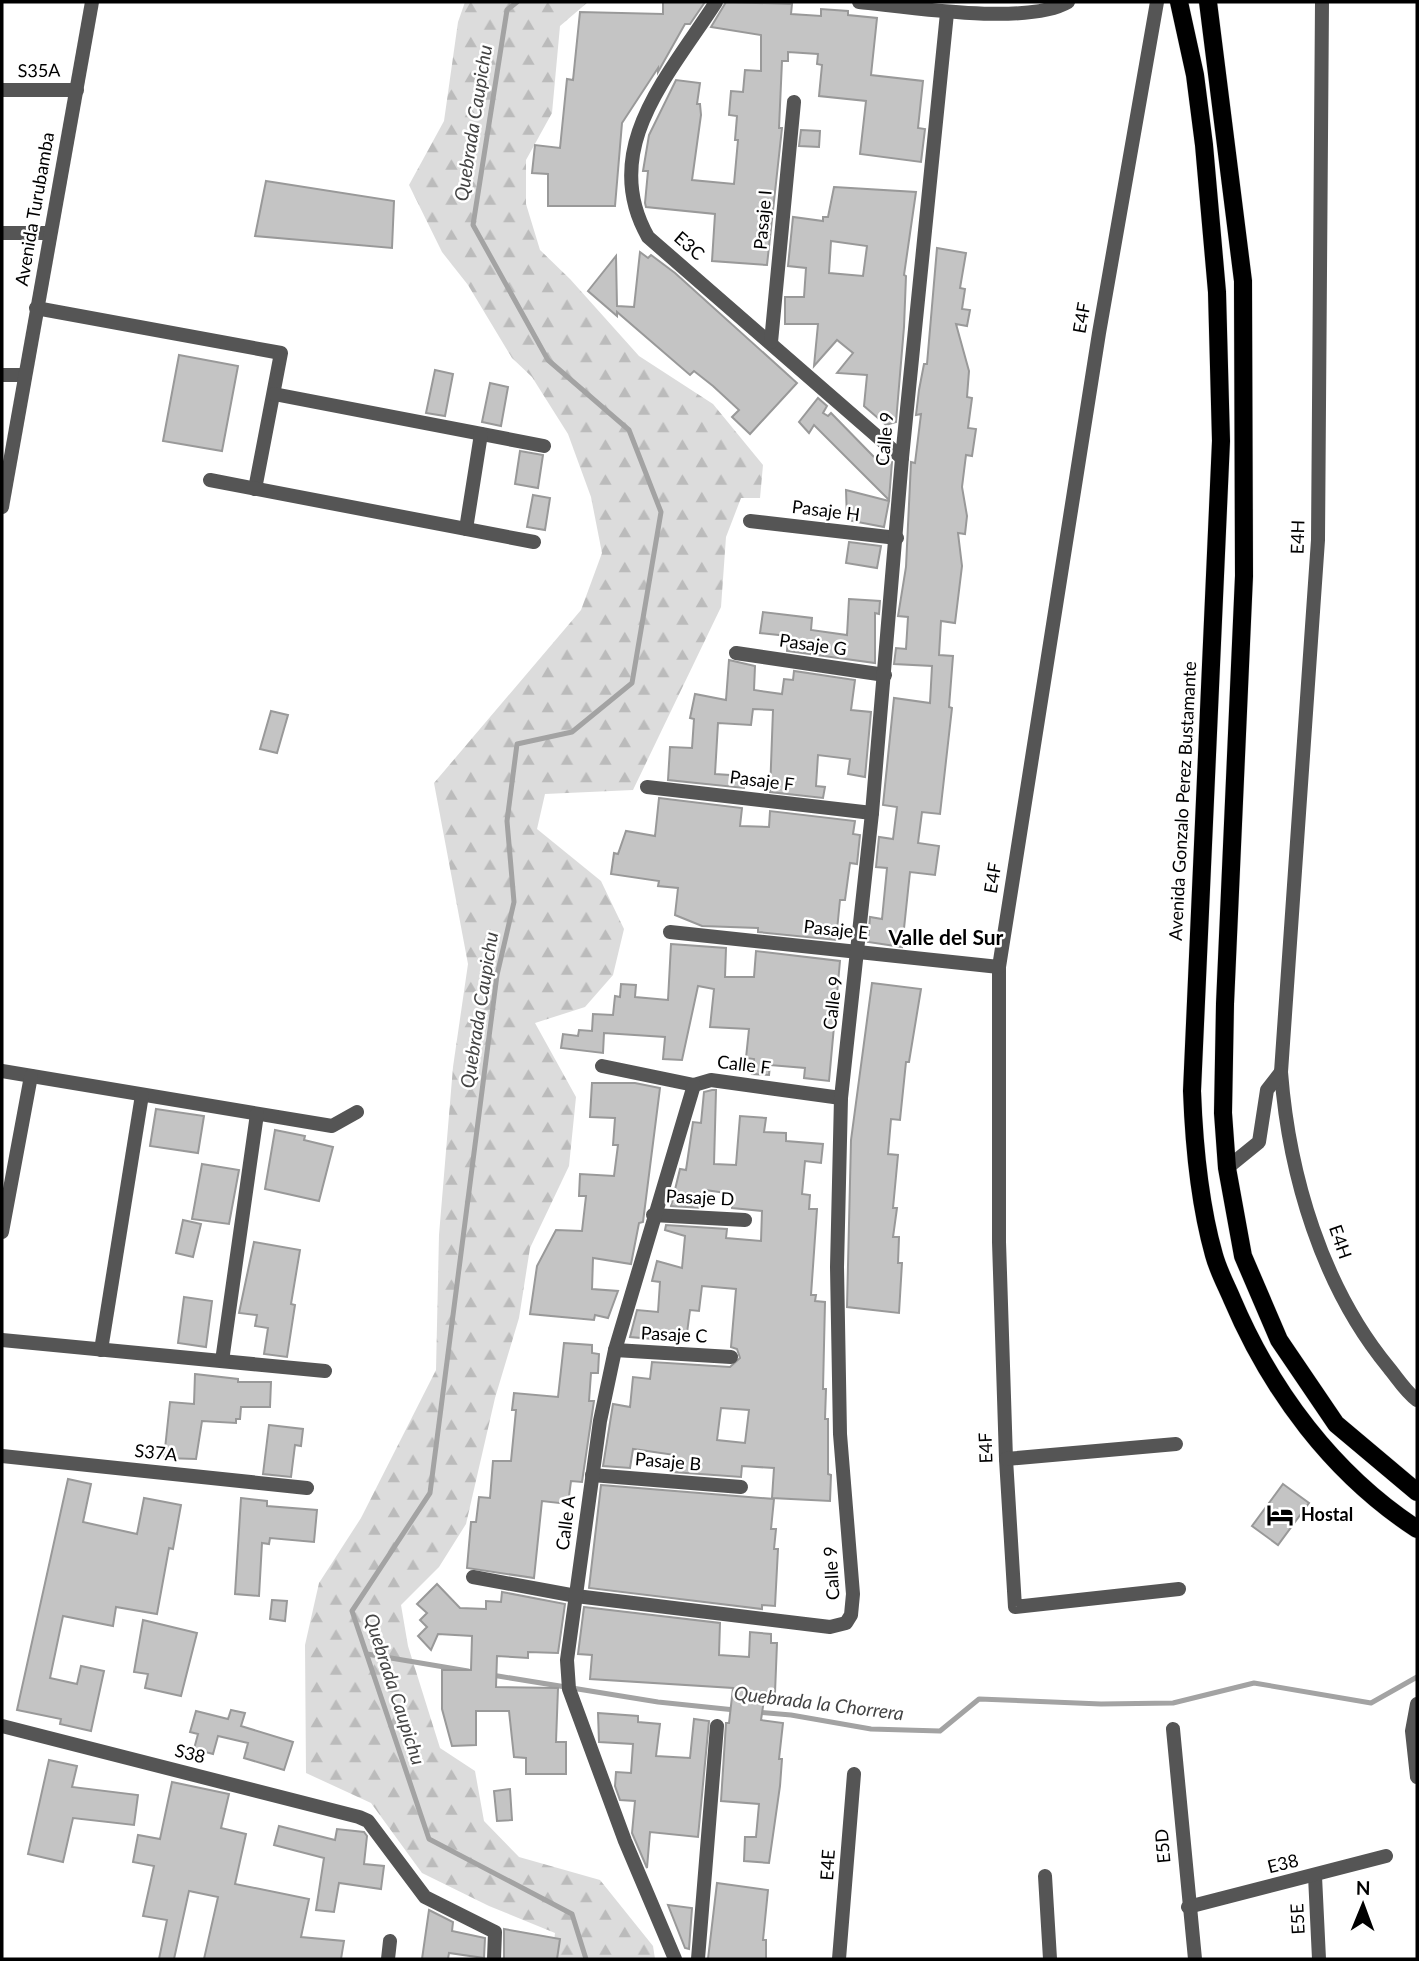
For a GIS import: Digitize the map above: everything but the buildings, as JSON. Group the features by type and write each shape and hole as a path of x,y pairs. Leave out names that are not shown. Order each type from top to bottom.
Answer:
{"main road":[{"name":"Avenida Gonzalo Perez Bustamante","path":"1179,2 1195,75 1204,145 1217,292 1221,441 1193,1063 1194,1143 1214,1256 1250,1342 1308,1429 1345,1472 1390,1511 1417,1530"},
{"path":"1208,2 1243,281 1244,576 1225,1004 1223,1113 1227,1168 1243,1256 1279,1340 1336,1424 1417,1492"}],"street":[{"name":"Avenida Turubamba","path":"2,507 92,2"},
{"name":"E3C","path":"716,2 642,118 632,153 629,188 635,214 648,237 902,458"},
{"path":"867,2 947,13 1049,10 1068,2"},
{"name":"E4F","path":"1157,2 1099,333 999,967 999,1242 1014,1607 1179,1589"},
{"name":"E4H","path":"1322,2 1318,540 1281,1072 1284,1120 1300,1185 1331,1275 1362,1335 1416,1397"},
{"name":"Calle 9","path":"473,1577 576,1596 830,1627 846,1623 851,1615 853,1594 840,1434 838,1309 841,1098 859,951 902,458 947,13"},
{"name":"S35A","path":"2,90 77,90"},
{"name":"Pasaje I","path":"771,342 794,102"},
{"path":"2,233 49,233"},
{"path":"36,307 282,353 256,489"},
{"path":"2,376 24,375"},
{"path":"274,394 544,446"},
{"path":"466,529 481,434"},
{"path":"210,480 534,542"},
{"name":"Pasaje H","path":"750,521 897,538"},
{"name":"Pasaje G","path":"736,653 885,675"},
{"name":"Pasaje F","path":"648,787 872,813"},
{"name":"Pasaje E","path":"670,932 999,967"},
{"name":"Calle F","path":"602,1066 694,1085 711,1080 841,1098"},
{"path":"2,1071 332,1126 357,1112"},
{"name":"E4H","path":"1227,1168 1259,1142 1267,1090 1281,1072"},
{"path":"2,1232 31,1076"},
{"name":"Calle A","path":"675,1959 625,1841 569,1688 567,1660 592,1475 615,1350 653,1215 694,1085"},
{"path":"101,1349 142,1095"},
{"path":"222,1361 257,1114"},
{"name":"Pasaje D","path":"653,1215 744,1220"},
{"path":"2,1340 325,1371"},
{"name":"Pasaje C","path":"615,1350 731,1357"},
{"path":"1006,1459 1176,1444"},
{"name":"S37A","path":"2,1456 307,1488"},
{"name":"Pasaje B","path":"592,1475 741,1488"},
{"path":"1417,1704 1412,1731 1417,1777"},
{"path":"698,1959 717,1726"},
{"name":"S38","path":"2,1727 368,1821 425,1897 495,1931 494,1959"},
{"name":"E5D","path":"1173,1729 1195,1959"},
{"name":"E4E","path":"839,1959 854,1774"},
{"name":"E38","path":"1188,1907 1386,1856"},
{"path":"1045,1876 1051,1959"},
{"name":"E5E","path":"1315,1876 1320,1959"},
{"path":"388,1959 390,1941"}],"green space":[{"path":"465,2 588,2 560,26 552,113 526,160 526,204 540,250 570,279 639,356 713,404 763,465 760,498 741,498 726,537 721,607 633,790 545,794 537,829 601,881 624,929 613,975 585,1007 535,1023 576,1097 569,1166 530,1248 519,1318 495,1398 466,1524 439,1567 401,1605 408,1646 440,1748 475,1771 484,1821 519,1857 600,1880 653,1946 655,1959 552,1959 555,1933 489,1906 422,1873 371,1803 306,1773 305,1645 319,1583 361,1518 436,1370 439,1235 453,1067 468,964 434,783 581,610 602,553 591,497 568,434 532,377 512,358 468,285 442,252 409,185 444,121 458,22"}],"waterway":[{"name":"Quebrada Caupichu","path":"517,2 507,10 473,225 548,360 629,430 661,512 632,683 572,732 517,744 507,821 514,902 497,975 430,1493 352,1611 429,1839 572,1914 586,1959"},
{"name":"Quebrada la Chorrera","path":"367,1654 468,1671"},
{"name":"Quebrada la Chorrera","path":"492,1675 658,1702 735,1710"},
{"name":"Quebrada la Chorrera","path":"755,1712 791,1715 871,1729 940,1731 979,1699 1101,1704 1173,1703 1254,1683 1371,1703 1417,1677"}],"place":[{"name":"Hostal","path":"1280,1515"}],"district":[{"name":"Valle del Sur","path":"946,938"}]}
